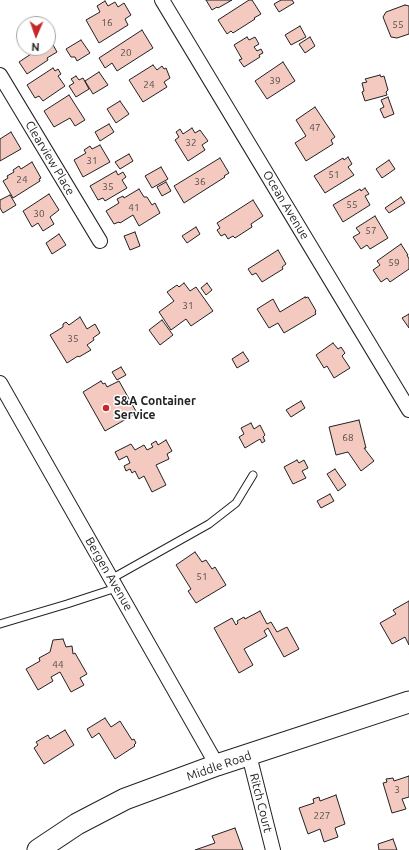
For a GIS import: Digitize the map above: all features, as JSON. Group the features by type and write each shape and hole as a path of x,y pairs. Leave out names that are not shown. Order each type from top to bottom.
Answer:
{"main road":[{"name":"Middle Road","path":"38,850 77,824 125,799 217,765 409,702"}],"street":[{"name":"Ocean Avenue","path":"162,0 409,410"},
{"name":"Clearview Place","path":"0,75 100,241"},
{"name":"Bergen Avenue","path":"0,383 217,765"},
{"name":"Ritch Court","path":"249,755 273,850"}],"lane":[{"path":"0,624 66,604 114,584 209,524 236,503 253,475"}],"building":[{"path":"206,0 232,0 212,10"},
{"path":"249,0 252,0 261,14 233,33 231,31 227,34 218,20"},
{"path":"281,0 292,0 294,3 279,12 274,4"},
{"path":"105,1 108,6 115,2 118,7 124,3 131,15 125,19 128,25 99,43 86,20 100,12 97,6"},
{"path":"405,5 409,6 409,34 397,38 391,37 383,17 386,12"},
{"path":"300,26 306,37 291,45 285,35"},
{"path":"142,30 153,48 117,71 112,63 105,68 99,58"},
{"path":"247,37 249,40 255,37 259,44 254,47 257,51 261,49 263,53 259,55 260,57 244,67 239,60 242,59 234,45"},
{"path":"310,37 315,46 305,53 299,44"},
{"path":"81,40 90,53 77,61 75,57 71,57 66,49"},
{"path":"28,56 50,56 47,58 48,60 27,74 19,62"},
{"path":"283,62 295,81 267,99 255,81"},
{"path":"153,65 157,70 162,66 164,69 166,68 170,78 164,82 167,87 143,102 129,80"},
{"path":"53,68 55,71 58,69 61,74 58,76 65,86 43,101 39,96 35,98 27,85"},
{"path":"99,72 108,85 93,94 85,81"},
{"path":"380,75 381,77 384,76 388,90 386,92 387,95 365,101 362,92 364,91 362,83 367,82 365,79"},
{"path":"76,76 79,80 83,78 89,89 76,97 69,86 74,83 71,79"},
{"path":"69,95 85,120 75,126 70,118 54,127 44,111"},
{"path":"388,97 394,114 384,118 380,109 384,107 381,100"},
{"path":"120,101 129,114 116,123 107,109"},
{"path":"315,107 335,137 331,140 333,144 306,161 295,143 306,136 296,120"},
{"path":"109,124 114,132 100,141 95,132"},
{"path":"192,128 195,133 200,130 208,141 202,145 205,150 188,161 175,140 179,137 176,132 180,129 183,134"},
{"path":"11,132 21,149 0,161 0,139"},
{"path":"100,145 110,162 83,177 74,160 86,153 84,150 90,146 92,149"},
{"path":"129,154 133,161 120,169 115,162"},
{"path":"348,157 352,164 348,167 354,175 325,193 314,176 343,158 344,160"},
{"path":"220,158 229,173 184,203 174,186"},
{"path":"389,160 395,169 382,178 376,169"},
{"path":"32,162 41,178 39,179 40,181 13,198 3,181 8,178 7,176 14,172 13,170 19,166 21,169"},
{"path":"161,167 168,179 152,188 145,176"},
{"path":"116,171 118,175 123,172 126,177 122,180 127,188 105,201 103,198 98,200 90,186"},
{"path":"166,182 171,191 162,196 157,187"},
{"path":"365,188 369,194 365,196 370,205 343,222 333,205 360,189 361,191"},
{"path":"139,189 152,205 155,203 160,213 139,226 133,215 120,223 114,224 106,211 119,203 117,199 123,196 124,198"},
{"path":"49,194 59,210 50,217 54,224 43,231 38,223 32,227 23,211"},
{"path":"10,195 16,205 3,213 0,208 0,200"},
{"path":"401,197 405,203 389,213 385,208"},
{"path":"253,200 263,216 251,224 252,227 235,238 233,236 228,239 225,234 221,236 217,230 220,228 217,223"},
{"path":"375,216 388,238 370,249 367,245 361,249 353,237 360,233 356,228"},
{"path":"196,227 200,234 187,243 182,236"},
{"path":"135,232 140,246 130,250 124,236"},
{"path":"59,234 66,245 52,254 46,243"},
{"path":"401,244 408,255 409,269 390,282 387,278 381,282 373,270 380,265 377,261"},
{"path":"278,250 286,264 282,267 283,269 262,282 256,273 252,275 248,269"},
{"path":"184,283 190,291 196,287 213,311 191,326 186,319 171,330 159,312 174,301 167,292 177,285 179,287"},
{"path":"207,283 212,290 206,295 201,288"},
{"path":"305,297 308,297 316,311 316,314 284,333 278,323 269,328 257,309 273,299 280,312"},
{"path":"409,314 409,328 402,318"},
{"path":"80,317 87,329 95,324 100,333 87,345 91,350 67,363 50,335 63,327 63,324 66,322 69,325"},
{"path":"162,320 173,335 160,345 149,330"},
{"path":"333,343 338,349 341,347 345,353 342,356 350,368 334,378 327,366 324,368 316,355"},
{"path":"243,352 249,361 237,368 232,359"},
{"path":"121,367 126,375 117,380 112,372"},
{"path":"101,381 103,384 105,383 107,387 119,381 137,413 105,431 83,392"},
{"path":"301,401 305,408 291,417 286,410"},
{"path":"359,420 366,448 364,448 374,461 361,471 348,452 336,455 329,427"},
{"path":"251,423 254,429 260,425 265,435 263,437 265,441 262,443 260,439 245,448 239,437 244,434 241,428"},
{"path":"166,440 172,451 167,454 169,459 156,465 166,485 152,492 144,476 139,479 135,471 132,473 130,469 126,471 124,466 130,463 127,456 119,460 115,452 131,444 135,450 144,445 147,450 153,447 151,444 156,441 158,445"},
{"path":"297,460 299,463 304,460 308,468 302,471 306,478 293,484 284,467"},
{"path":"335,469 346,485 338,491 327,474"},
{"path":"330,494 334,501 321,508 317,501"},
{"path":"195,552 202,562 206,560 212,569 215,567 226,585 196,603 188,591 191,589 176,565"},
{"path":"409,601 409,645 405,637 392,644 380,623 396,614 393,610"},
{"path":"260,611 267,624 271,622 277,632 287,627 299,649 284,657 268,628 264,631 267,636 244,649 253,665 239,673 214,628 232,618 236,625 238,623 237,621 244,617 245,619"},
{"path":"63,639 66,647 72,646 73,654 75,653 87,674 80,678 84,685 71,692 60,672 51,677 53,681 38,690 26,669 40,661 39,658 50,652 53,640"},
{"path":"105,718 111,727 120,721 132,740 134,739 136,743 134,745 135,746 115,759 99,733 92,738 87,729"},
{"path":"65,730 74,745 44,764 34,748 38,745 36,742 48,735 50,739"},
{"path":"409,776 409,797 402,799 406,809 392,813 383,783 387,782 386,779 393,778 394,781"},
{"path":"336,795 345,824 335,828 338,837 324,842 320,829 308,834 299,808 314,803 313,799 319,797 320,801"},
{"path":"235,828 243,850 195,850 215,843 212,836"},
{"path":"393,839 397,850 379,850 378,844"}],"place":[{"name":"S&A Container Service","path":"106,408"}]}
